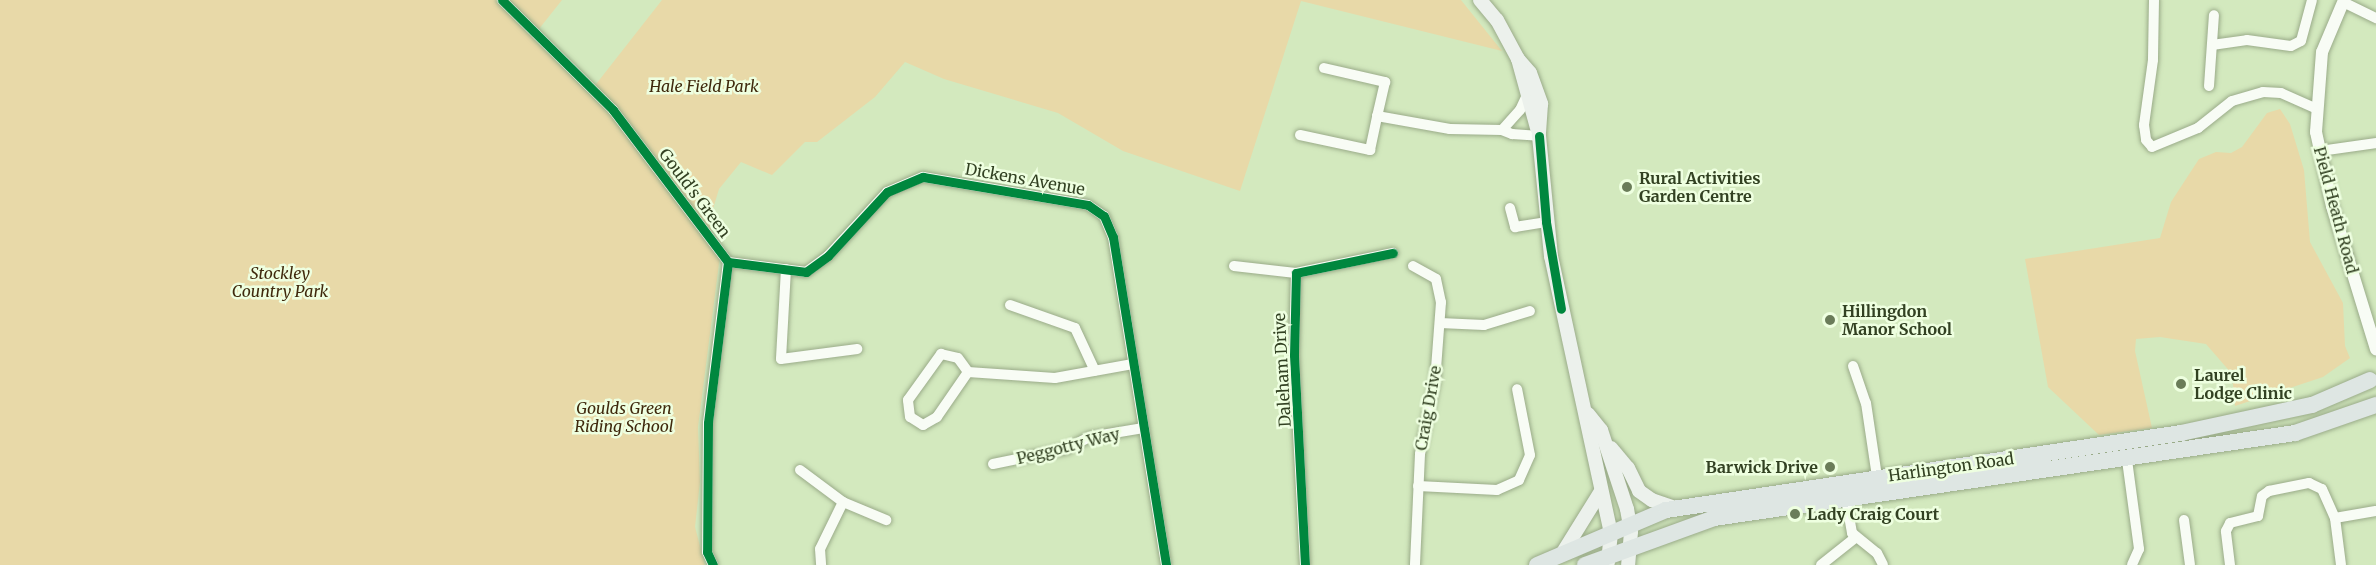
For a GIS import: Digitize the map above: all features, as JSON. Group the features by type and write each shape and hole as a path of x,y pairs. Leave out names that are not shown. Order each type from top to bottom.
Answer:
{"main road":[{"path":"1480,0 1497,20 1518,59 1536,85 1541,104 1539,136 1546,222 1556,290 1588,414 1589,439 1611,533 1609,560"},
{"path":"1518,59 1539,136"},
{"path":"2373,376 2370,392 2376,400"},
{"name":"Harlington Road","path":"1537,565 1630,523 1675,508 2181,433 2312,405 2373,376"},
{"name":"Harlington Road","path":"1585,565 1609,560 1631,547 1714,518 2127,460 2295,433 2376,405"},
{"path":"1588,414 1606,442 1628,468 1639,490 1652,500 1675,508"},
{"path":"1606,442 1630,523 1631,547 1628,565"},
{"path":"1562,554 1601,491"}],"street":[{"name":"Gould's Green","path":"502,0 613,110 728,262 708,423 707,552 713,565"},
{"path":"2154,0 2153,60 2144,125 2146,140 2152,147 2198,128 2232,101 2264,92 2281,93 2315,108"},
{"path":"2212,45 2247,40 2290,46 2301,41 2312,0"},
{"path":"2343,1 2376,18"},
{"name":"Pield Heath Road","path":"2343,1 2322,52 2315,108 2320,151 2332,206 2376,349"},
{"path":"2209,86 2214,15"},
{"path":"1300,135 1370,150 1385,82 1324,68"},
{"path":"1502,130 1520,110 1527,95"},
{"path":"1377,116 1450,129 1502,130 1539,136"},
{"path":"2320,151 2376,143"},
{"name":"Dickens Avenue","path":"728,262 806,272 828,256 886,192 923,177 1088,205 1104,216 1113,237 1166,565"},
{"path":"1510,208 1515,226 1546,222"},
{"path":"1234,266 1296,273 1393,253"},
{"name":"Craig Drive","path":"1413,266 1436,279 1441,302 1418,486 1415,565"},
{"path":"786,269 782,358 857,349"},
{"name":"Daleham Drive","path":"1296,273 1294,355 1305,565"},
{"path":"1010,305 1075,328 1095,371"},
{"path":"1440,323 1484,325 1530,311"},
{"path":"941,354 958,358 968,372 936,417 923,425 910,417 908,400 941,354"},
{"path":"968,372 1055,378 1133,364"},
{"path":"1853,366 1866,403 1877,477"},
{"path":"1418,486 1497,490 1520,480 1530,455 1517,389"},
{"name":"Peggotty Way","path":"993,464 1066,449 1090,437 1143,428"},
{"path":"2127,460 2139,549 2135,564"},
{"path":"800,470 843,502 886,520"},
{"path":"2230,565 2227,527 2258,516 2262,496 2269,491 2309,483 2322,489 2335,518 2341,565"},
{"path":"1846,499 1855,538 1877,553 1883,565"},
{"path":"821,565 820,549 843,502"},
{"path":"2335,518 2375,511"},
{"path":"2184,520 2190,565"},
{"path":"1821,565 1855,538"}],"green space":[{"name":"Stockley Country Park","path":"0,0 562,0 535,34 593,88 662,0 1461,0 1502,51 1301,1 1240,191 1123,151 1058,113 944,79 905,62 875,97 817,142 805,142 772,175 741,162 719,189 709,222 720,256 698,427 700,482 695,527 705,565 0,565"},
{"path":"2280,109 2290,124 2304,170 2310,242 2343,303 2345,346 2350,358 2323,377 2235,406 2232,374 2206,344 2160,337 2136,339 2135,351 2152,428 2099,435 2048,387 2025,259 2160,238 2171,202 2199,159 2216,152 2231,153 2242,147 2267,113"}],"cycle path":[{"path":"502,0 613,110 728,262 708,423 707,552 713,565"},
{"path":"1539,136 1546,222 1561,309"},
{"path":"728,262 806,272 828,256 887,192 923,177 1088,205 1104,216 1113,237 1166,565"},
{"path":"1305,565 1294,355 1296,273 1393,253"}],"place":[{"name":"Rural Activities Garden Centre","path":"1627,187"},
{"name":"Hillingdon Manor School","path":"1830,320"},
{"name":"Laurel Lodge Clinic","path":"2181,384"},
{"name":"Barwick Drive","path":"1830,467"},
{"name":"Lady Craig Court","path":"1795,514"}],"park label":[{"name":"Hale Field Park","path":"704,86"},
{"name":"Goulds Green Riding School","path":"624,417"}]}
